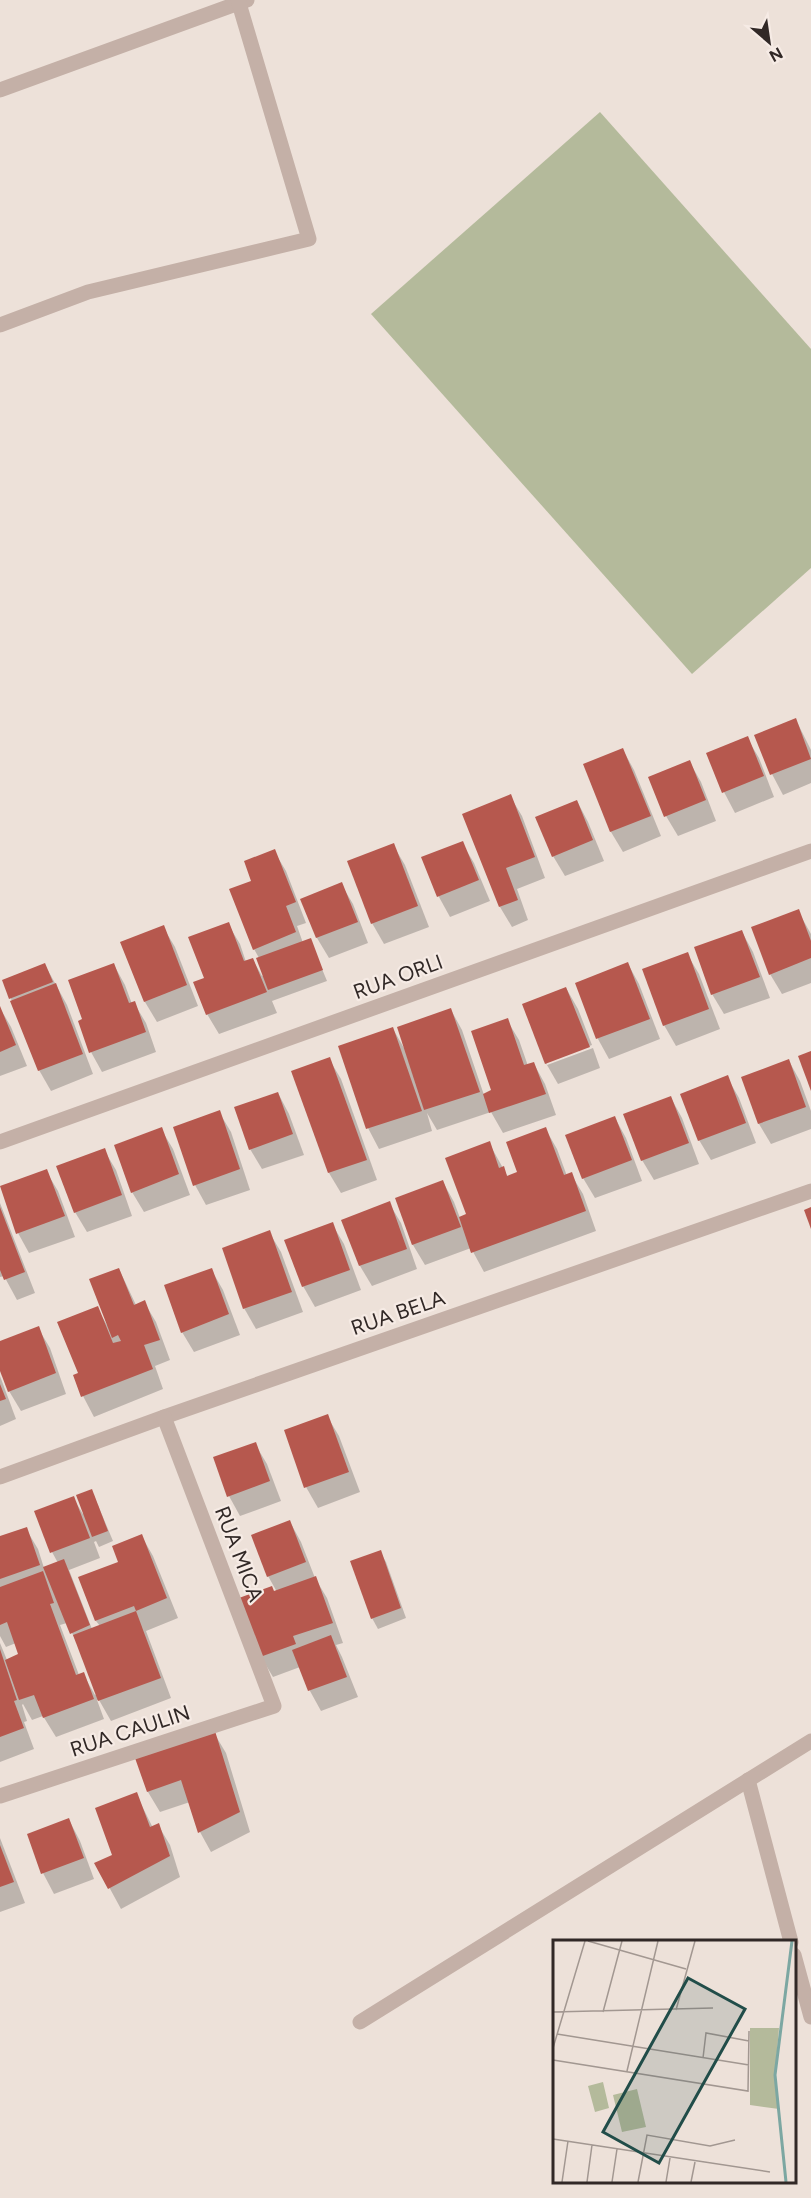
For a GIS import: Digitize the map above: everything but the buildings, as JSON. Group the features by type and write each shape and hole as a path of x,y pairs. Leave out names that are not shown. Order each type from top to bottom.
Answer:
{"street":[{"path":"0,90 241,1 309,239 87,292 0,325"},
{"name":"RUA ORLI","path":"0,1142 811,851"},
{"name":"RUA BELA","path":"0,1477 164,1417 811,1191"},
{"name":"RUA MICA","path":"164,1417 274,1706"},
{"name":"RUA CAULIN","path":"0,1796 274,1706"},
{"path":"360,2022 811,1741"},
{"path":"748,1780 791,1940"},
{"path":"796,1959 811,2017"}],"green space":[{"path":"600,112 811,349 811,568 692,674 371,314"}]}
